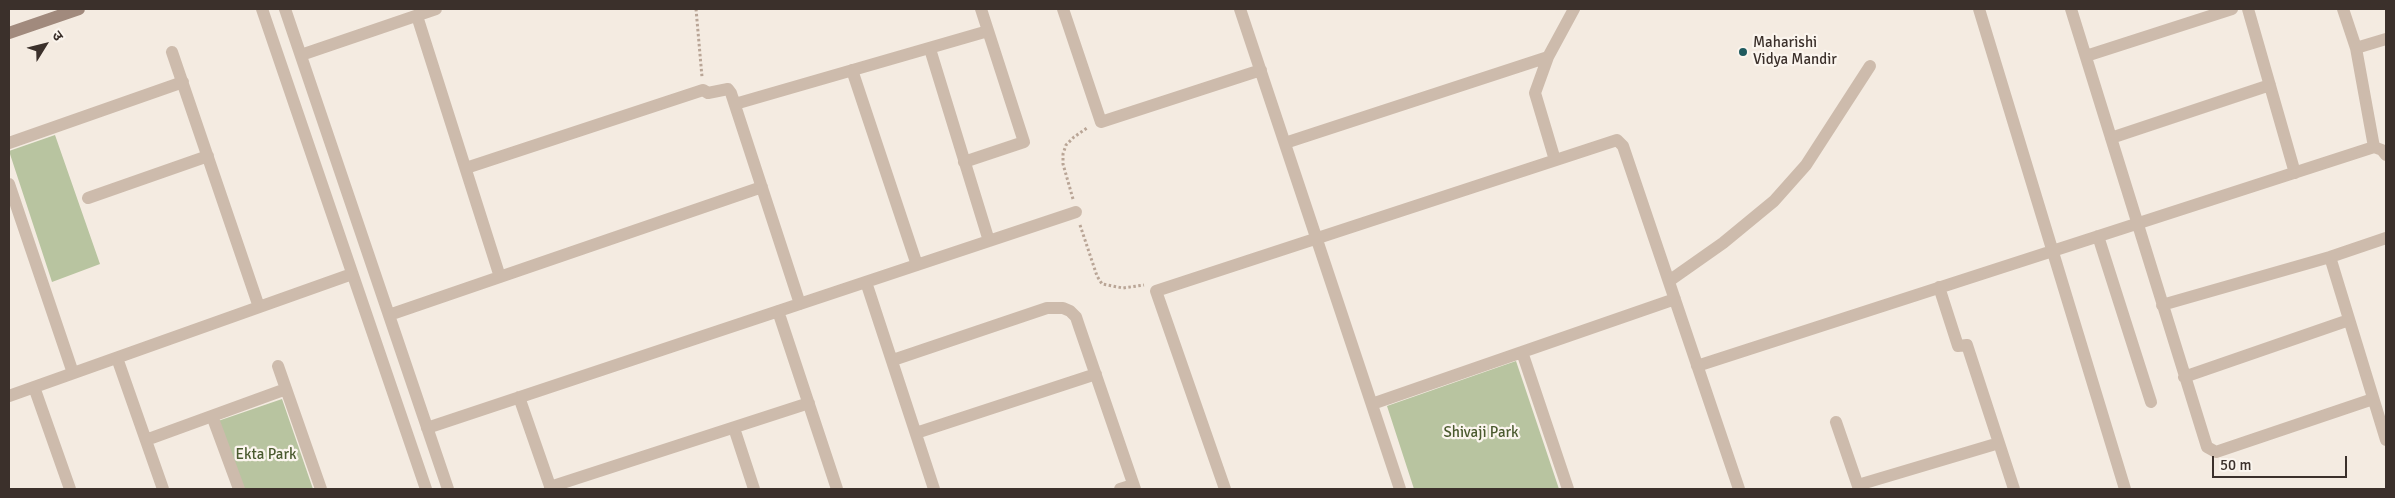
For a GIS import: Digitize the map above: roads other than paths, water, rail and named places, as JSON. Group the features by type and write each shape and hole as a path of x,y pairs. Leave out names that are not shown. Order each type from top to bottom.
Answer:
{"street":[{"path":"9,33 79,9"},
{"path":"262,9 426,489"},
{"path":"285,9 448,489"},
{"path":"301,55 436,9"},
{"path":"964,162 1024,142 981,9"},
{"path":"1063,9 1101,122 1261,70"},
{"path":"1240,9 1400,489"},
{"path":"1555,160 1535,93 1548,58 1574,9"},
{"path":"1979,9 2125,489"},
{"path":"2072,9 2207,447 2216,452 2372,400"},
{"path":"2086,56 2232,9"},
{"path":"2248,9 2294,173"},
{"path":"2343,9 2356,48 2374,147"},
{"path":"417,16 500,277"},
{"path":"735,104 988,31"},
{"path":"2356,48 2386,39"},
{"path":"930,49 989,241"},
{"path":"172,52 259,307"},
{"path":"1285,142 1548,58"},
{"path":"1669,281 1723,243 1774,201 1806,165 1870,66"},
{"path":"852,70 917,265"},
{"path":"9,143 183,82"},
{"path":"2111,138 2270,85"},
{"path":"466,168 703,90 708,92 728,89 735,104 800,304"},
{"path":"1225,489 1156,291 1617,140 1623,146 1740,489"},
{"path":"1697,366 2374,147 2386,154"},
{"path":"88,198 208,156"},
{"path":"9,184 73,373"},
{"path":"389,315 762,187"},
{"path":"428,428 1076,212"},
{"path":"2098,236 2151,402"},
{"path":"2162,305 2330,257 2386,238"},
{"path":"2330,257 2372,400 2386,440"},
{"path":"9,396 352,274"},
{"path":"866,282 934,489"},
{"path":"1939,288 1958,346 1967,345 2014,489"},
{"path":"1372,404 1675,299"},
{"path":"893,360 1047,308 1063,308 1076,317 1134,487 1120,489"},
{"path":"778,311 837,489"},
{"path":"2184,377 2348,320"},
{"path":"1522,352 1568,489"},
{"path":"117,358 163,489"},
{"path":"278,366 320,489"},
{"path":"916,432 1096,374"},
{"path":"34,387 70,489"},
{"path":"146,440 286,389"},
{"path":"520,397 550,488 809,403"},
{"path":"212,416 239,489"},
{"path":"1836,422 1859,487 1999,442"},
{"path":"734,428 754,489"}],"place":[{"name":"Maharishi Vidya Mandir","path":"1743,52"}],"park label":[{"name":"Shivaji Park","path":"1481,433"},
{"name":"Ekta Park","path":"266,455"}]}
